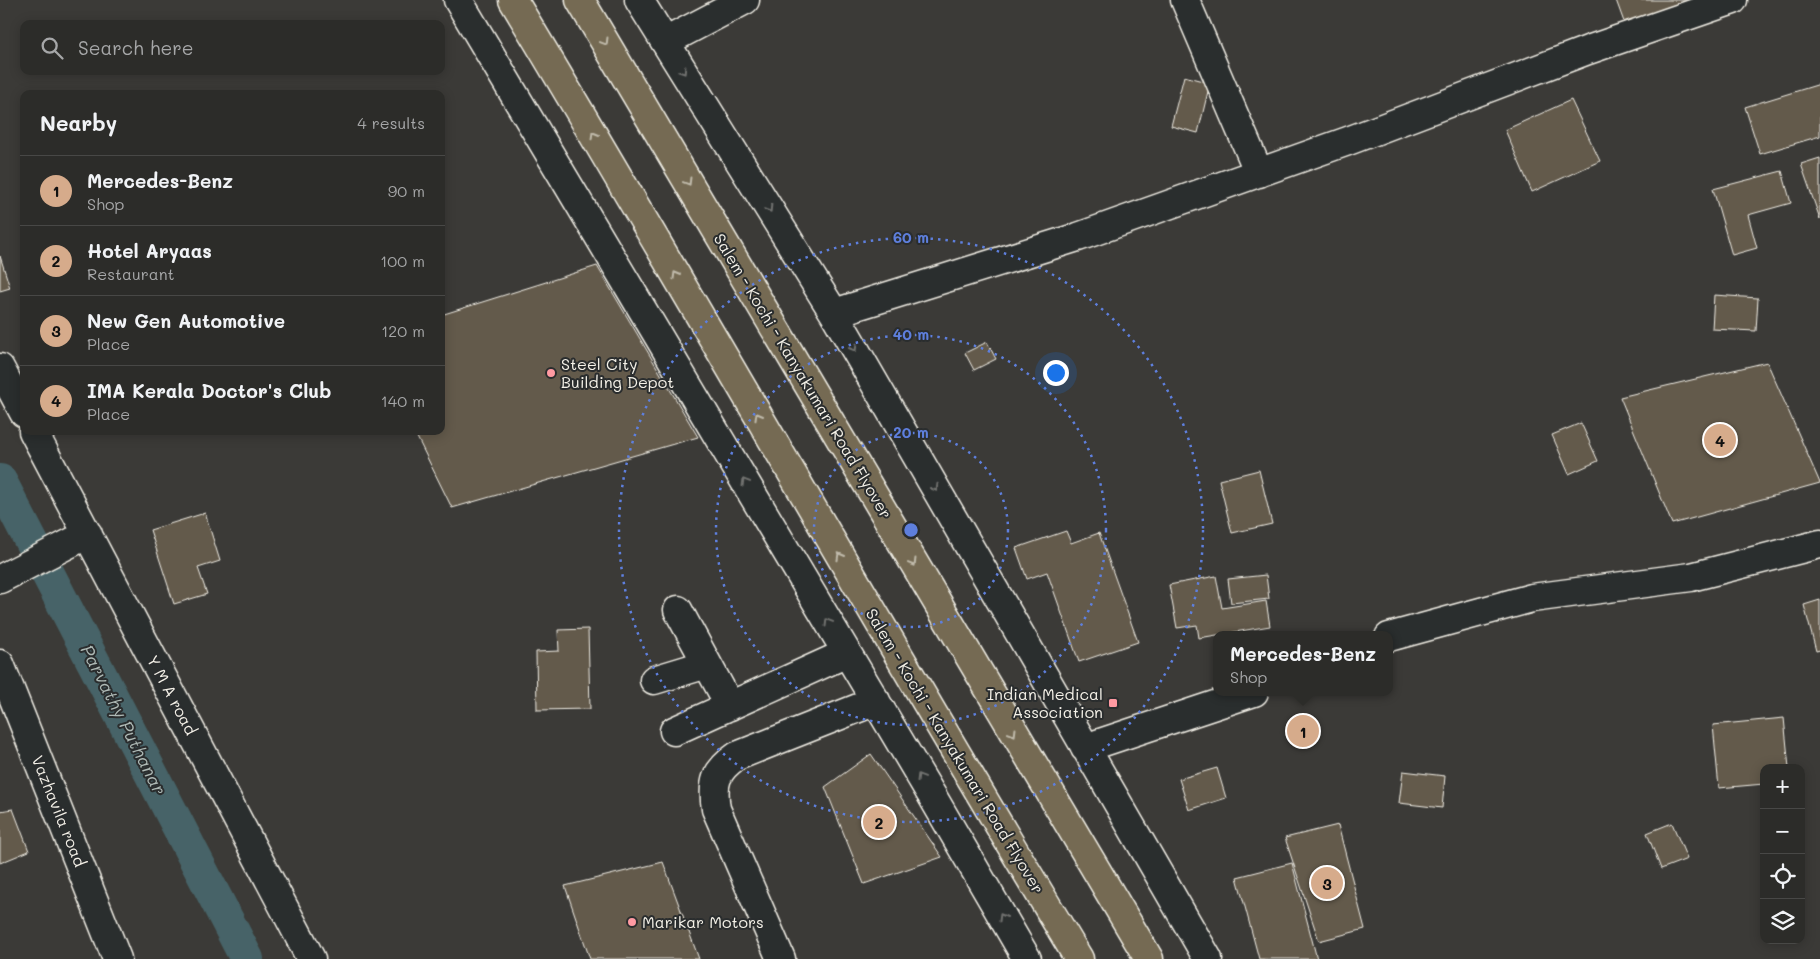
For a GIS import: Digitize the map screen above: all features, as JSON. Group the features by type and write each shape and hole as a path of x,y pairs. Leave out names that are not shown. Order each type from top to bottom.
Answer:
{"highway":[{"name":"Salem - Kochi - Kanyakumari Road Flyover","path":"513,0 974,786 1079,959"},
{"name":"Salem - Kochi - Kanyakumari Road Flyover","path":"580,0 1149,959"}],"street":[{"path":"458,0 876,701 1027,959"},
{"path":"639,0 834,313 1208,959"},
{"path":"665,42 745,0"},
{"path":"1185,0 1260,173"},
{"path":"834,313 1078,237 1348,141 1588,50 1733,0"},
{"path":"0,368 20,406"},
{"name":"Y M A road","path":"35,435 78,540 311,959"},
{"path":"0,579 78,540"},
{"path":"1393,637 1532,598 1691,577 1820,544"},
{"path":"678,610 730,706"},
{"path":"674,731 847,653"},
{"name":"Vazhavila road","path":"0,664 118,959"},
{"path":"654,680 707,664"},
{"path":"1085,748 1242,696"},
{"path":"781,959 716,809 713,791 717,776 726,764 737,756 876,701"}],"building":[{"path":"1616,0 1697,0 1628,33"},
{"path":"1184,76 1210,83 1198,133 1171,126"},
{"path":"1820,84 1820,136 1760,154 1745,107"},
{"path":"1571,100 1600,161 1532,192 1505,130"},
{"path":"1820,158 1820,219 1801,164"},
{"path":"1782,171 1791,203 1748,215 1757,248 1732,255 1713,189"},
{"path":"0,256 10,288 0,291"},
{"name":"Steel City Building Depot","path":"597,266 698,437 452,508 416,435 445,435 445,314"},
{"path":"1714,295 1758,298 1756,331 1712,329"},
{"path":"987,342 996,359 974,370 965,353"},
{"path":"1767,362 1820,483 1672,524 1620,397"},
{"path":"1581,423 1598,461 1569,474 1552,435"},
{"path":"1259,470 1272,524 1232,533 1219,480"},
{"path":"205,513 220,561 198,568 207,594 174,604 150,530"},
{"path":"1066,531 1071,543 1099,533 1138,642 1079,662 1047,572 1027,579 1016,548"},
{"path":"1266,575 1269,599 1231,603 1228,579"},
{"path":"1216,576 1222,608 1266,601 1270,626 1240,631 1213,631 1213,636 1199,638 1197,625 1177,628 1169,585"},
{"path":"1820,600 1820,650 1816,651 1804,605"},
{"path":"588,629 590,709 537,710 536,652 559,651 558,630"},
{"path":"1784,718 1789,764 1760,764 1760,784 1719,788 1713,725"},
{"path":"871,754 942,857 864,884 825,787"},
{"path":"1217,768 1226,798 1189,810 1179,779"},
{"path":"1403,771 1445,776 1442,808 1399,803"},
{"path":"13,809 29,851 0,863 0,811"},
{"path":"1672,823 1687,859 1661,869 1647,833"},
{"path":"1338,825 1365,929 1319,941 1285,838"},
{"name":"Marikar Motors","path":"663,862 699,959 590,959 565,886"},
{"path":"1292,863 1317,959 1259,959 1237,877"}],"waterway":[{"name":"Parvathy Puthanar","path":"0,481 247,959"}],"place":[{"name":"Steel City Building Depot","path":"551,373"},
{"name":"IMA Kerala Doctor's Club","path":"1720,440"},
{"name":"Indian Medical Association","path":"1113,703"},
{"name":"Mercedes-Benz","path":"1303,731"},
{"name":"Hotel Aryaas","path":"879,822"},
{"name":"New Gen Automotive","path":"1327,883"},
{"name":"Marikar Motors","path":"632,922"}]}
